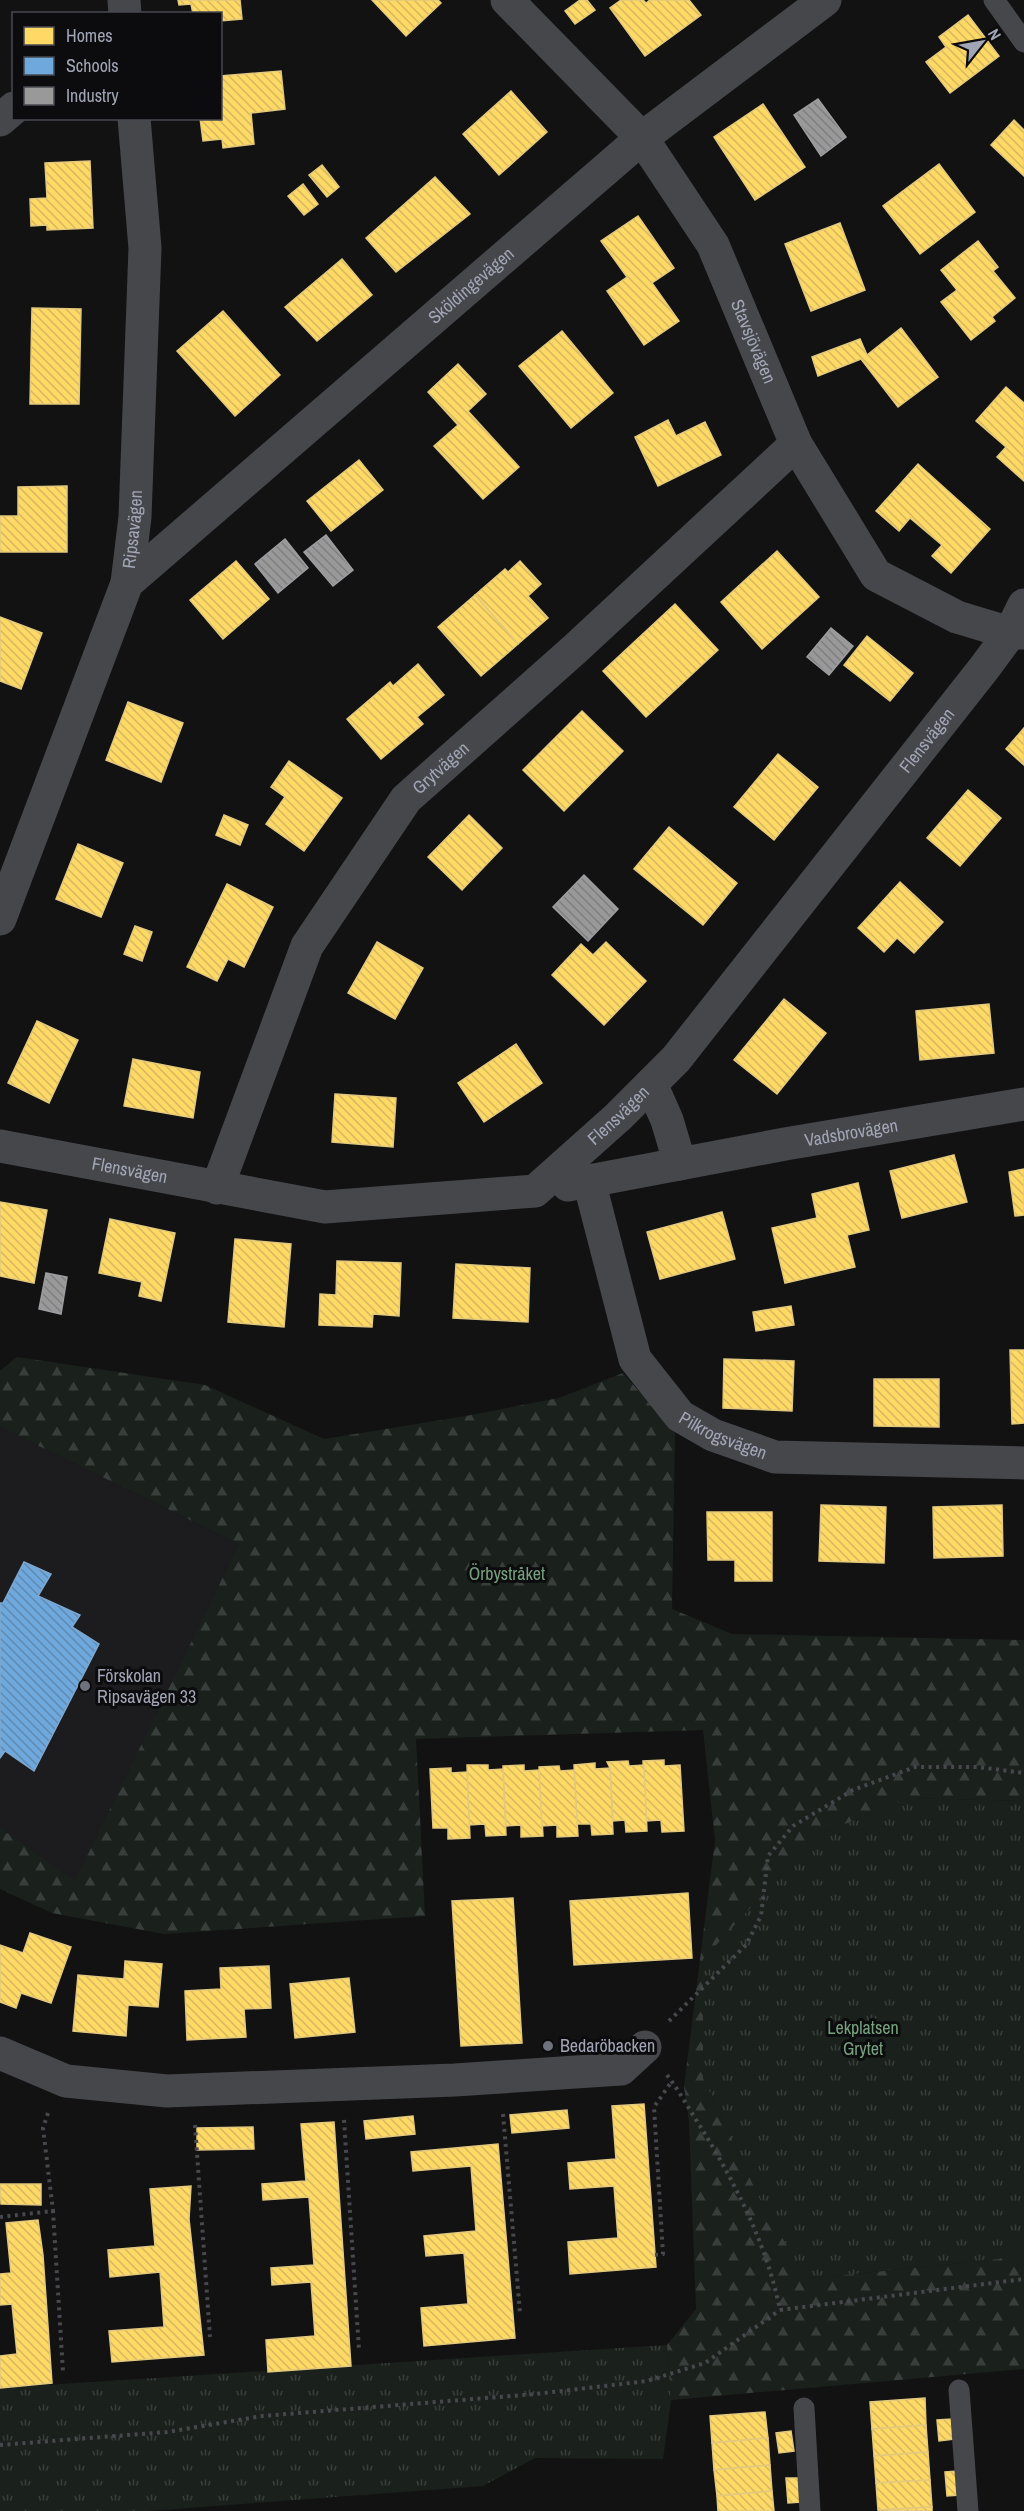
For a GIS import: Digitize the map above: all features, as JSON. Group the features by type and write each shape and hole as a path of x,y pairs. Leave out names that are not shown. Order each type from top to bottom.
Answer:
{"street":[{"name":"Stavsjövägen","path":"507,0 642,138 713,245 796,444 876,575 957,617 1019,623"},
{"name":"Sköldingevägen","path":"126,583 642,138 825,0"},
{"path":"0,120 12,110"},
{"name":"Ripsavägen","path":"0,919 126,583 135,517 145,248 134,120"},
{"name":"Grytvägen","path":"217,1188 307,946 406,799 575,649 796,444"},
{"name":"Flensvägen","path":"0,1146 325,1207 535,1191 618,1117 676,1059 1019,623"},
{"path":"651,1084 667,1120 680,1164"},
{"name":"Vadsbrovägen","path":"535,1191 898,1124 1024,1104"},
{"name":"Pilkrogsvägen","path":"589,1181 635,1359 680,1416 713,1435 775,1457 1024,1463"},
{"path":"0,2053 66,2081 167,2091 342,2085 621,2068 645,2047"}],"lane":[{"path":"993,0 1024,42"},
{"path":"959,2390 968,2511"},
{"path":"804,2408 810,2511"}],"path":[{"path":"780,2310 774,2281 750,2218 726,2169 672,2081 645,2047 746,1945 761,1916 768,1856 794,1826 853,1790 915,1767 978,1767 1024,1773"},
{"path":"499,2077 520,2313"},
{"path":"59,2078 43,2128 53,2211 63,2372"},
{"path":"656,2255 663,2254 654,2107 672,2081"},
{"path":"342,2085 359,2350"},
{"path":"192,2090 210,2337"},
{"path":"0,2217 53,2211"},
{"path":"0,2445 167,2432 262,2416 525,2395 647,2381 705,2363 780,2310 1024,2279"}],"shaded area":[{"name":"Förskolan Ripsavägen 33","path":"0,1427 239,1544 75,1882 0,1828"}],"green space":[{"name":"Örbystråket","path":"17,1357 205,1385 324,1439 559,1398 623,1373 675,1433 672,1609 732,1634 1024,1640 1024,1801 910,1798 818,1835 703,1959 703,2078 762,2204 807,2279 999,2259 1024,2247 1024,2369 671,2400 667,2345 696,2309 689,2121 684,2087 715,1840 703,1730 416,1739 425,1916 164,1934 52,1913 0,1889 0,1828 75,1881 239,1544 0,1427 0,1371"},
{"name":"Lekplatsen Grytet","path":"910,1798 1024,1801 1024,2247 999,2259 807,2279 762,2204 703,2078 703,1959 818,1835"},
{"path":"667,2345 671,2400 663,2459 535,2458 483,2486 148,2511 0,2511 0,2388"}],"building: Homes":[{"path":"178,0 240,0 242,19 222,21 222,12 193,12 191,4 179,5"},
{"path":"372,0 438,0 441,3 406,36"},
{"path":"580,0 587,0 595,10 575,24 565,11"},
{"path":"621,0 643,0 646,3 650,0 689,0 701,15 645,56 610,8"},
{"path":"968,15 999,56 950,93 926,62 946,47 939,37"},
{"path":"281,71 285,109 251,113 254,144 223,148 222,139 203,141 200,120 222,120 222,76"},
{"path":"511,91 547,132 499,175 463,134"},
{"path":"763,104 805,167 755,200 714,137"},
{"path":"1014,120 1024,130 1024,176 991,145"},
{"path":"90,161 93,228 47,230 47,225 31,226 30,199 47,198 45,163"},
{"path":"939,164 975,212 920,254 883,206"},
{"path":"322,165 339,187 327,197 309,175"},
{"path":"435,177 470,214 396,272 366,238"},
{"path":"303,184 318,204 304,215 288,196"},
{"path":"638,216 674,268 652,283 679,321 644,345 607,291 627,277 601,241"},
{"path":"840,223 865,290 811,311 785,244"},
{"path":"978,241 998,267 993,271 1015,298 992,317 995,321 971,340 941,302 957,290 941,270"},
{"path":"342,259 372,295 317,341 285,307"},
{"path":"32,308 81,309 79,404 30,404"},
{"path":"223,311 280,375 235,416 177,351"},
{"path":"901,328 938,377 898,407 861,359 818,376 812,357 860,339 867,355"},
{"path":"562,331 613,393 571,428 519,366"},
{"path":"458,364 486,394 468,411 519,467 483,499 434,446 458,425 428,392"},
{"path":"1006,387 1024,403 1024,481 997,457 1006,447 976,421"},
{"path":"668,420 676,436 705,422 721,455 658,486 635,437"},
{"path":"359,460 383,490 331,531 307,501"},
{"path":"918,464 990,529 951,573 932,556 942,545 910,518 899,531 876,511"},
{"path":"67,486 67,552 0,552 0,516 18,516 18,487"},
{"path":"777,551 819,597 762,649 721,602"},
{"path":"236,561 269,599 223,639 190,600"},
{"path":"520,561 541,584 528,596 548,618 518,644 475,595 505,569 508,572"},
{"path":"475,595 518,644 481,676 438,627"},
{"path":"675,604 718,650 646,717 603,671"},
{"path":"0,617 42,633 21,689 0,681"},
{"path":"867,636 913,673 890,701 844,665"},
{"path":"418,664 444,695 417,717 423,724 381,759 347,719 390,682 393,686"},
{"path":"128,702 183,723 161,782 106,760"},
{"path":"582,711 623,751 564,811 523,770"},
{"path":"1024,728 1024,765 1006,749"},
{"path":"778,754 818,787 774,840 734,807"},
{"path":"289,761 342,798 304,851 266,824 285,797 271,787"},
{"path":"968,790 1001,818 960,866 927,838"},
{"path":"224,815 248,825 240,845 216,835"},
{"path":"469,815 502,848 462,890 428,857"},
{"path":"669,827 737,883 703,925 634,869"},
{"path":"78,844 123,863 101,917 56,899"},
{"path":"900,882 943,922 914,953 897,938 884,952 858,928"},
{"path":"227,884 273,907 244,967 228,959 217,981 187,967"},
{"path":"135,926 152,932 142,961 124,954"},
{"path":"377,942 423,968 395,1019 348,993"},
{"path":"606,942 646,981 604,1025 552,975 581,944 593,955"},
{"path":"784,999 826,1033 777,1094 734,1060"},
{"path":"989,1004 994,1053 920,1060 916,1011"},
{"path":"37,1021 78,1040 49,1103 8,1083"},
{"path":"516,1044 542,1083 484,1122 458,1083"},
{"path":"133,1059 200,1072 193,1118 124,1106"},
{"path":"335,1094 396,1098 393,1147 332,1142"},
{"path":"954,1155 967,1202 902,1218 890,1171"},
{"path":"1024,1169 1024,1215 1015,1216 1009,1172"},
{"path":"858,1183 869,1230 847,1235 855,1267 785,1283 772,1228 817,1218 812,1194"},
{"path":"0,1202 47,1210 34,1283 0,1276"},
{"path":"722,1212 735,1259 660,1279 647,1232"},
{"path":"110,1219 175,1233 161,1301 139,1296 142,1282 99,1273"},
{"path":"235,1239 291,1244 284,1327 228,1322"},
{"path":"337,1261 401,1263 399,1316 373,1314 372,1327 319,1325 320,1294 336,1295"},
{"path":"456,1264 530,1268 528,1322 453,1318"},
{"path":"791,1306 794,1325 756,1331 753,1312"},
{"path":"1010,1350 1024,1350 1024,1423 1012,1424"},
{"path":"724,1359 794,1361 792,1411 723,1408"},
{"path":"874,1379 939,1379 939,1427 874,1426"},
{"path":"821,1505 886,1507 884,1563 819,1561"},
{"path":"1002,1505 1003,1556 934,1558 933,1507"},
{"path":"707,1512 772,1512 772,1581 735,1581 735,1560 708,1560"},
{"path":"664,1760 664,1766 680,1765 684,1831 662,1832 661,1820 646,1821 643,1761"},
{"path":"628,1761 629,1766 644,1765 647,1831 626,1832 625,1820 613,1821 610,1768 607,1762"},
{"path":"595,1763 595,1769 610,1768 613,1834 592,1835 591,1824 577,1824 574,1765"},
{"path":"467,1765 488,1765 488,1770 503,1769 506,1835 486,1836 485,1824 469,1825"},
{"path":"524,1765 524,1771 539,1770 543,1836 521,1837 521,1825 506,1826 503,1766"},
{"path":"559,1766 560,1771 574,1770 578,1836 557,1837 557,1825 542,1826 539,1767"},
{"path":"451,1768 451,1773 467,1772 470,1838 448,1839 448,1828 433,1828 430,1769"},
{"path":"688,1893 692,1958 574,1965 570,1901"},
{"path":"513,1898 522,2043 461,2046 452,1901"},
{"path":"30,1933 71,1947 51,2003 21,1993 16,2008 0,2002 0,1945 23,1953"},
{"path":"125,1961 162,1964 158,2007 128,2005 126,2036 73,2031 78,1975 124,1979"},
{"path":"269,1966 271,2008 244,2009 246,2037 187,2040 185,1991 221,1989 220,1968"},
{"path":"349,1978 355,2032 295,2038 290,1984"},
{"path":"644,2104 656,2267 570,2274 568,2242 618,2238 614,2186 570,2189 568,2163 616,2159 612,2106"},
{"path":"567,2110 569,2128 512,2133 510,2115"},
{"path":"413,2116 415,2134 366,2139 364,2121"},
{"path":"334,2122 351,2366 268,2372 266,2340 315,2336 311,2282 272,2285 271,2268 314,2265 309,2197 263,2200 262,2184 306,2181 301,2124"},
{"path":"253,2127 254,2149 197,2150 197,2128"},
{"path":"498,2144 515,2338 424,2346 421,2308 468,2304 464,2253 426,2256 424,2236 476,2231 471,2166 413,2171 411,2152"},
{"path":"0,2184 41,2184 41,2205 1,2204"},
{"path":"191,2186 189,2219 204,2355 112,2362 109,2331 164,2327 160,2272 110,2277 108,2250 155,2246 150,2189"},
{"path":"38,2220 43,2255 52,2383 0,2388 0,2356 17,2354 12,2304 0,2305 0,2274 11,2273 6,2223"},
{"path":"925,2398 926,2425 872,2429 870,2402"},
{"path":"765,2412 768,2438 712,2443 710,2416"},
{"path":"952,2419 954,2439 939,2441 937,2420"},
{"path":"926,2425 928,2452 874,2456 872,2429"},
{"path":"791,2431 794,2451 779,2453 776,2433"},
{"path":"768,2438 770,2465 714,2470 712,2443"},
{"path":"928,2452 930,2480 876,2483 874,2456"},
{"path":"770,2465 772,2491 717,2496 714,2470"},
{"path":"958,2471 960,2495 947,2496 945,2472"},
{"path":"786,2478 799,2478 801,2502 788,2503"},
{"path":"930,2480 932,2507 878,2510 876,2483"},
{"path":"772,2491 774,2511 718,2511 717,2496"},
{"path":"932,2507 932,2511 878,2510"}],"building: Schools":[{"path":"24,1562 51,1574 38,1596 80,1615 72,1627 99,1644 34,1771 5,1751 0,1758 0,1603 3,1603"}],"building: Industry":[{"path":"818,99 846,137 821,156 794,115"},
{"path":"326,535 353,570 333,586 304,552"},
{"path":"285,539 308,568 278,593 255,564"},
{"path":"831,628 853,646 829,675 807,657"},
{"path":"584,875 618,909 588,941 553,907"},
{"path":"46,1273 67,1277 61,1314 39,1309"}],"place":[{"name":"Förskolan Ripsavägen 33","path":"85,1686"},
{"name":"Bedaröbacken","path":"548,2046"}]}
